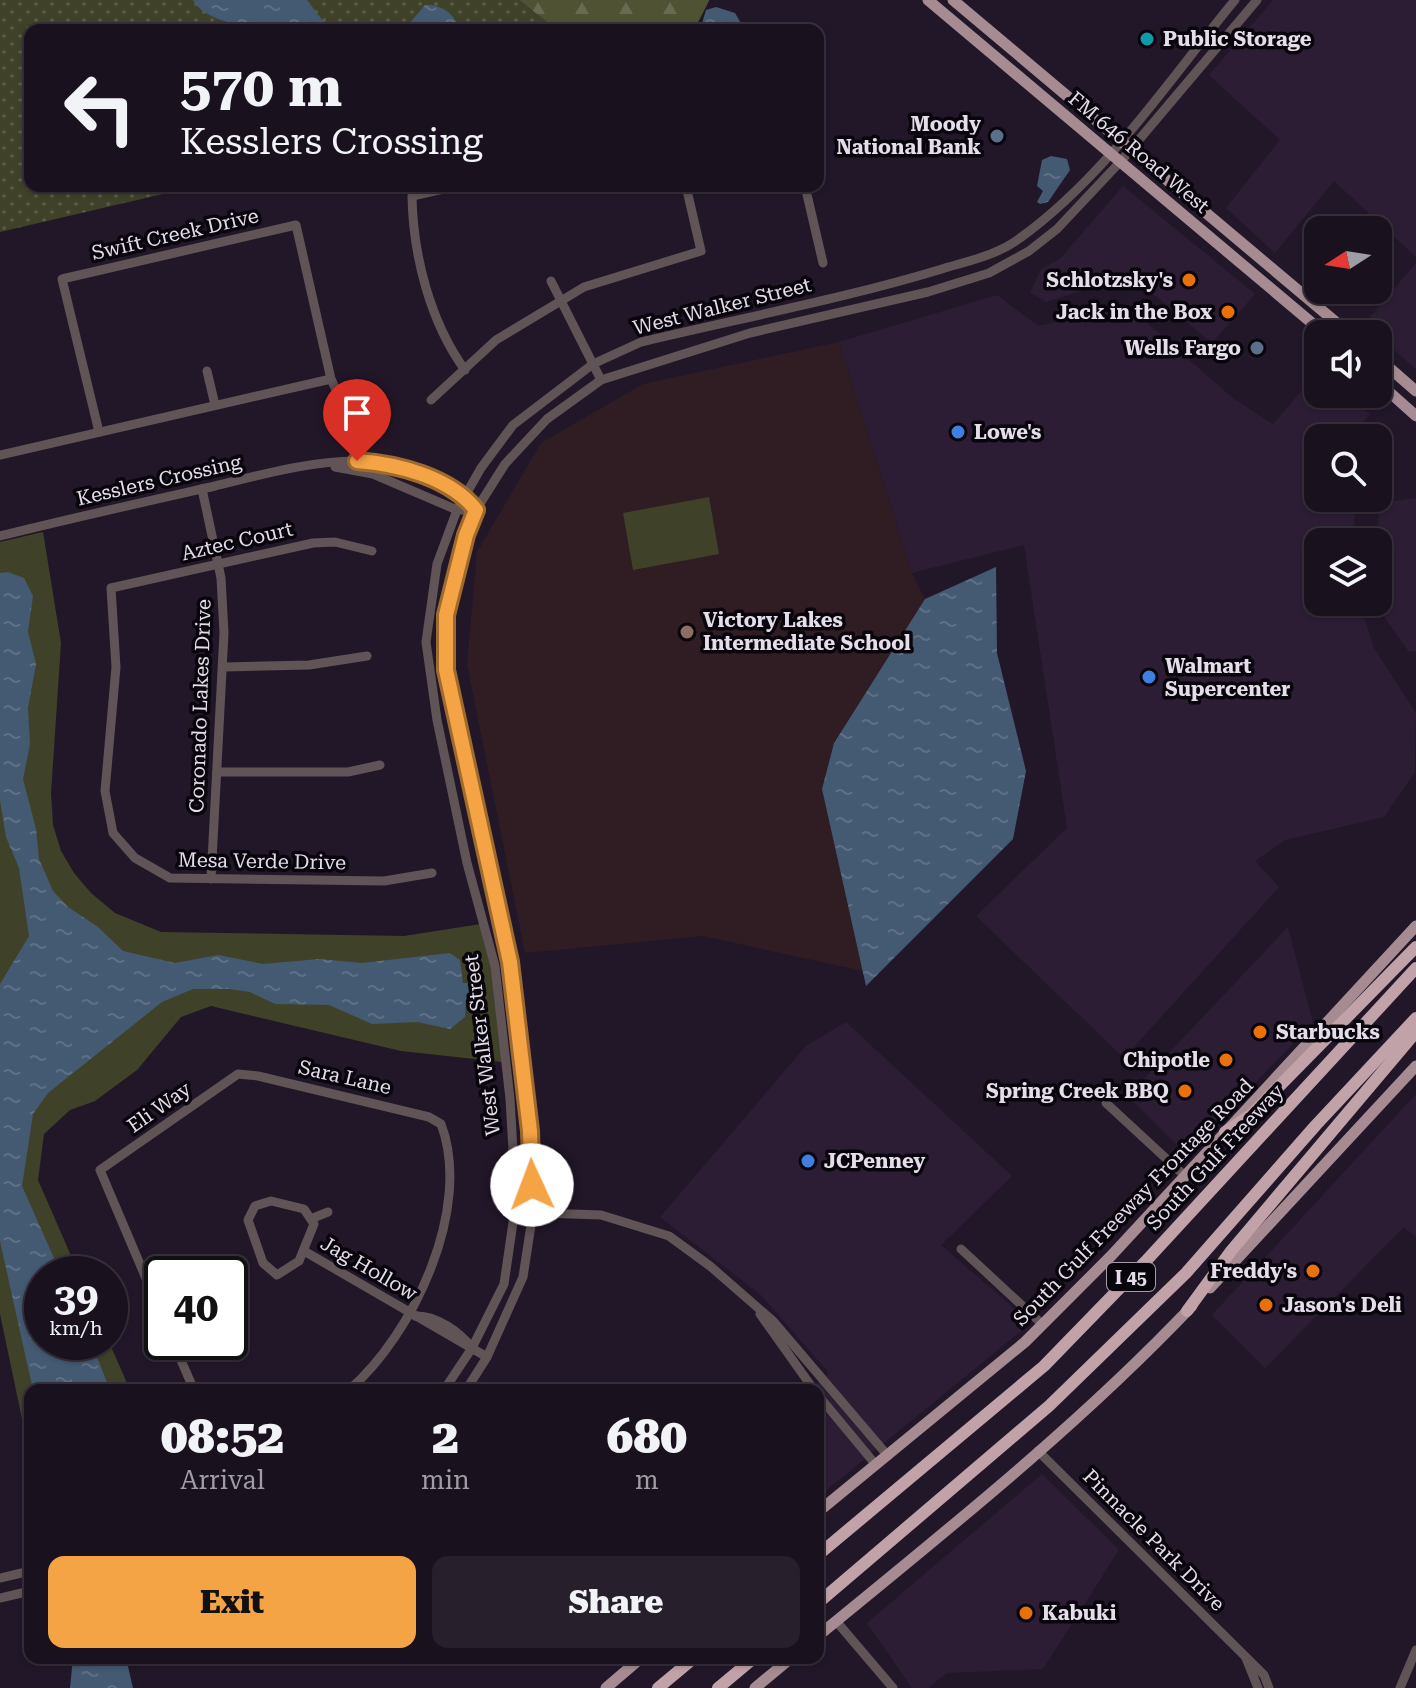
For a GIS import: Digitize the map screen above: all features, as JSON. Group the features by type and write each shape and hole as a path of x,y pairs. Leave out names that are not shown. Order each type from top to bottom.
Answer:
{"highway":[{"path":"1225,1132 1251,1115 1416,947"},
{"name":"South Gulf Freeway","path":"824,1550 1044,1366 1145,1262 1416,968"},
{"name":"I 45","path":"824,1598 1049,1406 1186,1273 1316,1125 1416,1018"},
{"path":"1187,1311 1250,1228 1416,1032"},
{"path":"658,1688 687,1664"},
{"path":"718,1688 747,1664"}],"main road":[{"name":"FM 646 Road West","path":"928,0 1308,320"},
{"name":"FM 646 Road West","path":"953,0 1333,320"},
{"path":"1392,370 1416,391"},
{"path":"1392,395 1416,416"},
{"name":"South Gulf Freeway Frontage Road","path":"824,1507 1042,1324 1185,1176 1416,926"},
{"path":"824,1631 1141,1360 1416,1066"},
{"path":"606,1688 634,1664"},
{"path":"755,1688 784,1664"}],"street":[{"name":"West Walker Street","path":"448,1384 472,1348 504,1284 514,1212 510,1099 495,966 467,863 437,720 426,642 437,564 457,510 513,425 593,364 641,342 899,282 996,252 1019,239 1052,212 1121,141 1235,0"},
{"name":"West Walker Street","path":"470,1384 487,1357 523,1277 533,1212 530,1131 510,962 446,670 446,615 466,535 476,510 505,464 547,419 601,380 750,333 928,292 989,273 1029,251 1057,229 1131,150 1257,0"},
{"path":"430,192 412,196 412,218 435,318 465,370"},
{"path":"431,400 496,340 584,287 701,251 687,192"},
{"path":"806,192 823,263"},
{"name":"Swift Creek Drive","path":"99,432 62,279 296,225 331,379"},
{"path":"551,281 601,380"},
{"path":"207,371 215,405"},
{"path":"0,455 331,379 348,416"},
{"name":"Kesslers Crossing","path":"0,534 289,469 357,461 388,463 465,496 476,510"},
{"name":"Kesslers Crossing","path":"328,465 373,474 457,510 476,510"},
{"name":"Coronado Lakes Drive","path":"202,489 218,564 224,633 211,879"},
{"name":"Aztec Court","path":"111,588 313,543 335,542 372,551"},
{"name":"Mesa Verde Drive","path":"111,588 116,667 105,791 113,833 135,858 170,878 384,881 432,873"},
{"path":"223,667 309,665 367,656"},
{"path":"217,772 348,772 380,765"},
{"name":"Sara Lane","path":"238,1074 400,1108 441,1124 448,1165 443,1224 413,1315"},
{"name":"Eli Way","path":"144,1274 100,1170 238,1074"},
{"path":"1106,1103 1185,1176"},
{"name":"Jag Hollow","path":"271,1201 304,1209 313,1218 304,1251 292,1267 277,1275 259,1255 249,1228 250,1213 255,1206 271,1201"},
{"path":"313,1218 328,1212"},
{"path":"514,1212 601,1215 669,1236 710,1266 773,1321 888,1456"},
{"path":"961,1249 1042,1324"},
{"name":"Jag Hollow","path":"304,1251 487,1357"},
{"path":"277,1275 277,1287"},
{"path":"759,1311 766,1327 809,1384"},
{"path":"355,1384 381,1358 413,1315"},
{"path":"181,1360 191,1384"},
{"path":"824,1402 876,1465"},
{"name":"Pinnacle Park Drive","path":"1038,1451 1245,1655 1264,1675 1269,1688"},
{"path":"0,1578 24,1572"},
{"path":"0,1598 24,1592"},
{"path":"836,1621 893,1688"},
{"path":"1400,1688 1416,1650"},
{"name":"Pinnacle Park Drive","path":"1245,1655 1258,1688"}],"shaded area":[{"path":"1273,0 1416,0 1416,257 1392,235 1392,216 1372,216 1334,181 1275,253 1226,208 1280,140 1209,75"},
{"path":"1123,186 1255,294 1212,343 1138,281 1107,283 1046,302 1030,292 1042,268 1060,259"},
{"path":"1416,263 1416,369 1392,348 1392,320 1367,320 1381,304 1392,304 1392,291"},
{"path":"997,295 1038,326 1130,308 1234,399 1273,424 1304,388 1304,408 1362,408 1370,414 1362,424 1304,424 1304,512 1355,512 1354,528 1304,528 1304,616 1364,616 1374,648 1416,713 1415,772 1384,817 1285,840 1255,861 1279,887 1124,1058 976,916 1067,828 1024,545 912,573 839,342"},
{"name":"Victory Lakes Intermediate School","path":"839,342 912,573 925,599 834,742 822,788 863,971 703,936 525,953 467,664 477,552 541,443 643,384"},
{"path":"1416,498 1416,651 1409,652 1385,616 1392,616 1392,528 1378,528 1379,512 1392,512 1392,501"},
{"path":"1288,927 1313,1023 1186,1154 1128,1096"},
{"path":"846,1022 1012,1176 941,1245 1031,1323 824,1492 824,1384 815,1384 829,1373 761,1295 660,1217 806,1046"},
{"path":"1416,1094 1416,1237 1404,1227 1265,1368 1212,1315"},
{"path":"1042,1474 1119,1550 1043,1669 947,1673 928,1688 912,1688 867,1623"}],"green space":[{"path":"0,0 519,0 549,24 24,24 24,192 171,192 0,232"},
{"path":"519,0 709,0 697,24 549,24"},
{"path":"709,497 719,554 633,570 623,513"},
{"path":"43,532 61,643 51,793 53,825 61,851 91,893 115,913 161,932 404,936 481,924 491,965 502,1062 401,1051 211,1006 181,1017 137,1070 95,1101 70,1110 44,1134 38,1180 71,1256 24,1256 24,1360 117,1360 127,1384 24,1384 24,1428 0,1314 0,542"}],"water":[{"path":"193,0 307,0 325,24 235,24 202,10"},
{"path":"425,5 447,11 457,24 409,24"},
{"path":"716,7 735,13 741,24 702,24 706,10"},
{"path":"1051,156 1067,159 1070,170 1048,202 1040,204 1037,202 1043,191 1037,186 1042,160"},
{"path":"996,567 997,653 1026,771 1013,839 866,986 822,789 834,743 925,599"},
{"path":"8,572 24,578 33,596 28,632 36,664 28,708 30,744 23,779 36,829 39,859 53,891 68,907 98,927 123,951 175,963 218,955 263,964 319,959 362,963 450,953 460,960 463,983 482,984 483,989 466,998 465,1017 450,1029 417,1022 372,1024 329,1005 275,1004 250,992 229,989 193,989 162,1002 48,1093 33,1114 22,1186 53,1256 24,1256 24,1349 0,1241 0,984 29,936 19,868 6,837 0,800 0,573"},
{"path":"26,1360 98,1360 108,1384 32,1384"},
{"path":"72,1664 127,1664 133,1688 70,1688"}],"place":[{"name":"Public Storage","path":"1147,39"},
{"name":"Moody National Bank","path":"997,136"},
{"name":"Schlotzsky's","path":"1189,280"},
{"name":"Jack in the Box","path":"1228,312"},
{"name":"Wells Fargo","path":"1257,348"},
{"name":"Lowe's","path":"958,432"},
{"name":"Victory Lakes Intermediate School","path":"687,632"},
{"name":"Walmart Supercenter","path":"1149,677"},
{"name":"Starbucks","path":"1260,1032"},
{"name":"Chipotle","path":"1226,1060"},
{"name":"Spring Creek BBQ","path":"1185,1091"},
{"name":"JCPenney","path":"808,1161"},
{"name":"Freddy's","path":"1313,1271"},
{"name":"Jason's Deli","path":"1266,1305"},
{"name":"Kabuki","path":"1026,1613"}],"route":[{"path":"357,461 388,463 419,474 465,496 476,510 466,535 446,615 446,670 510,962 530,1131 532,1185"}]}
